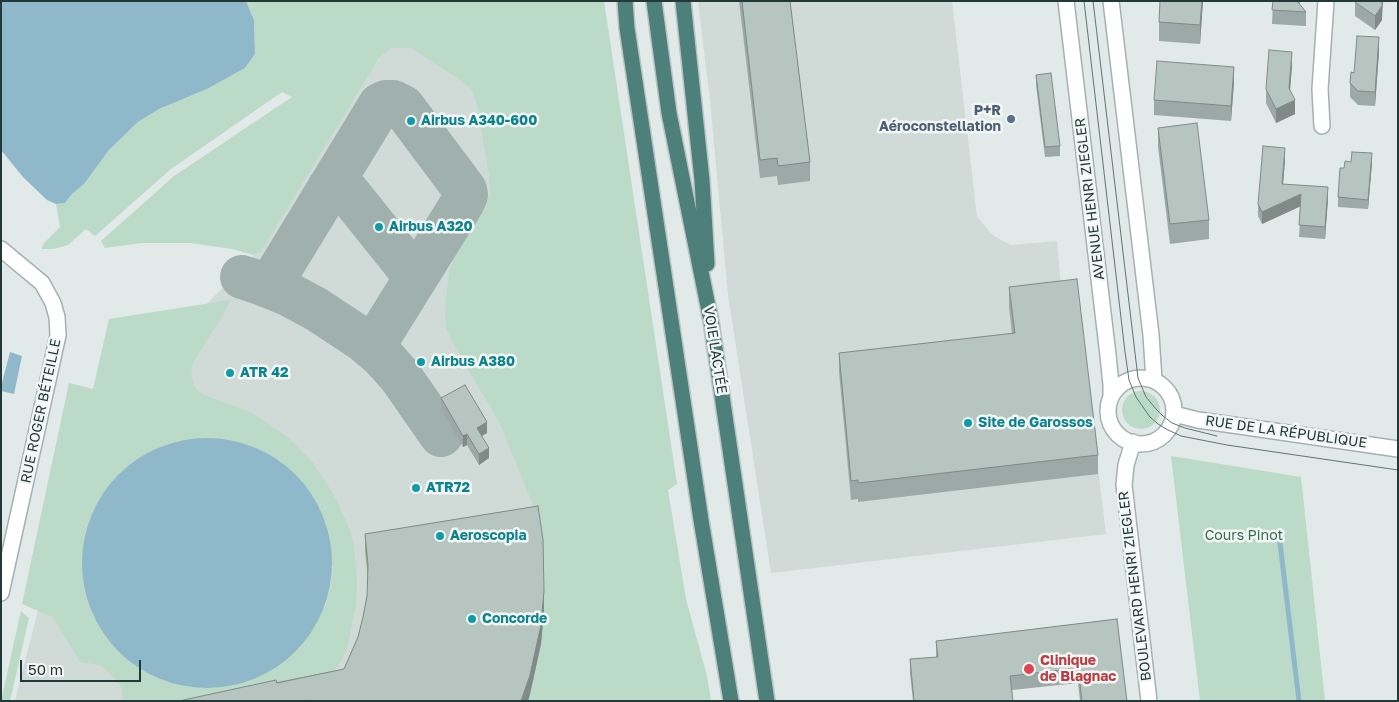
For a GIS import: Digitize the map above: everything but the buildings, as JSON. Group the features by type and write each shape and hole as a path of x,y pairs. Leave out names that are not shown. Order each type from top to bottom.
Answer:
{"highway":[{"path":"617,1 627,28"},
{"path":"625,1 627,28 701,520 731,701"},
{"name":"VOIE LACTÉE","path":"654,1 669,113 711,320 768,701"},
{"path":"683,1 702,180 711,320"}],"street":[{"name":"AVENUE HENRI ZIEGLER","path":"1066,1 1110,370 1111,397"},
{"path":"1111,1 1151,335 1154,380"},
{"path":"1322,126 1320,88 1326,1"},
{"name":"RUE ROGER BÉTEILLE","path":"1,249 42,283 53,303 57,317 58,335 1,593"},
{"path":"1146,378 1154,380 1164,386 1171,395 1174,414 1171,426 1158,440 1148,443 1126,440 1112,426 1109,416 1111,397 1116,390 1129,380 1146,378"},
{"name":"RUE DE LA RÉPUBLIQUE","path":"1174,414 1198,420 1398,449"},
{"name":"BOULEVARD HENRI ZIEGLER","path":"1133,442 1126,465 1124,485 1149,701"}],"shaded area":[{"path":"698,1 952,1 977,217 994,236 1011,245 1057,241 1062,299 1077,298 1106,534 771,573 728,295 710,101"},
{"path":"403,42 483,88 579,701 15,701 83,433 254,255 388,44"}],"green space":[{"path":"246,1 604,1 677,484 668,490 686,599 707,676 711,701 528,701 541,644 544,593 543,559 534,508 501,426 446,327 445,313 449,273 457,249 486,207 490,193 477,104 471,89 459,79 411,48 391,48 379,58 260,253 254,255 232,249 190,243 141,243 105,248 101,241 174,176 292,97 282,92 171,169 95,236 86,229 68,245 54,249 41,249 44,243 60,227 56,204 65,203 84,184 109,150 138,122 159,109 207,89 245,68 255,54 254,20"},
{"path":"230,300 222,317 193,362 191,372 193,383 197,390 204,395 250,412 292,441 313,463 334,495 353,539 357,584 356,605 347,649 340,663 328,677 221,701 130,701 122,699 122,689 116,679 100,665 80,662 53,617 22,604 69,383 93,389 109,319","holes":["226,439 255,447 282,462 333,567 331,587 325,607 272,670 254,679 234,685 172,683 152,675 134,665 94,617 84,589 82,559 86,529 98,501"]},
{"path":"1141,391 1154,397 1160,410 1154,423 1141,429 1128,423 1122,410 1128,397"},
{"name":"Cours Pinot","path":"1171,456 1301,477 1325,701 1200,701"},
{"path":"21,611 29,618 10,701 1,701"}],"water":[{"path":"1,1 246,1 254,20 255,54 245,68 207,89 159,109 138,122 109,150 84,184 65,203 56,204 47,200 23,177 1,150"},
{"path":"10,352 22,356 14,394 1,391"},
{"path":"207,438 231,440 255,447 286,466 304,484 323,515 330,539 332,563 330,587 323,611 304,642 286,660 255,679 231,686 207,688 183,686 159,679 128,660 110,642 91,611 84,587 82,563 84,539 91,515 110,484 128,466 159,447 183,440"}],"waterway":[{"path":"1280,543 1299,701"}],"taxiway":[{"path":"242,277 263,284 272,280 380,105 386,102 393,102 403,107 465,190 466,195 379,337 371,341 363,340 316,309 288,294 263,284"},
{"path":"329,188 336,184 345,189 410,270 412,275 411,285"},
{"path":"363,340 382,356 400,376 441,435"}],"tram line":[{"path":"1084,1 1125,352 1129,380 1136,397 1150,417 1158,424 1181,436 1227,445 1398,470"},
{"path":"1093,1 1138,378 1146,397 1172,423 1217,436"}],"place":[{"name":"P+R Aéroconstellation","path":"1011,119"},
{"name":"Airbus A340-600","path":"411,121"},
{"name":"Airbus A320","path":"379,227"},
{"name":"Airbus A380","path":"421,362"},
{"name":"ATR 42","path":"230,373"},
{"name":"Site de Garossos","path":"968,423"},
{"name":"ATR72","path":"416,488"},
{"name":"Aeroscopia","path":"440,536"},
{"name":"Concorde","path":"472,619"},
{"name":"Clinique de Blagnac","path":"1029,669"}]}
